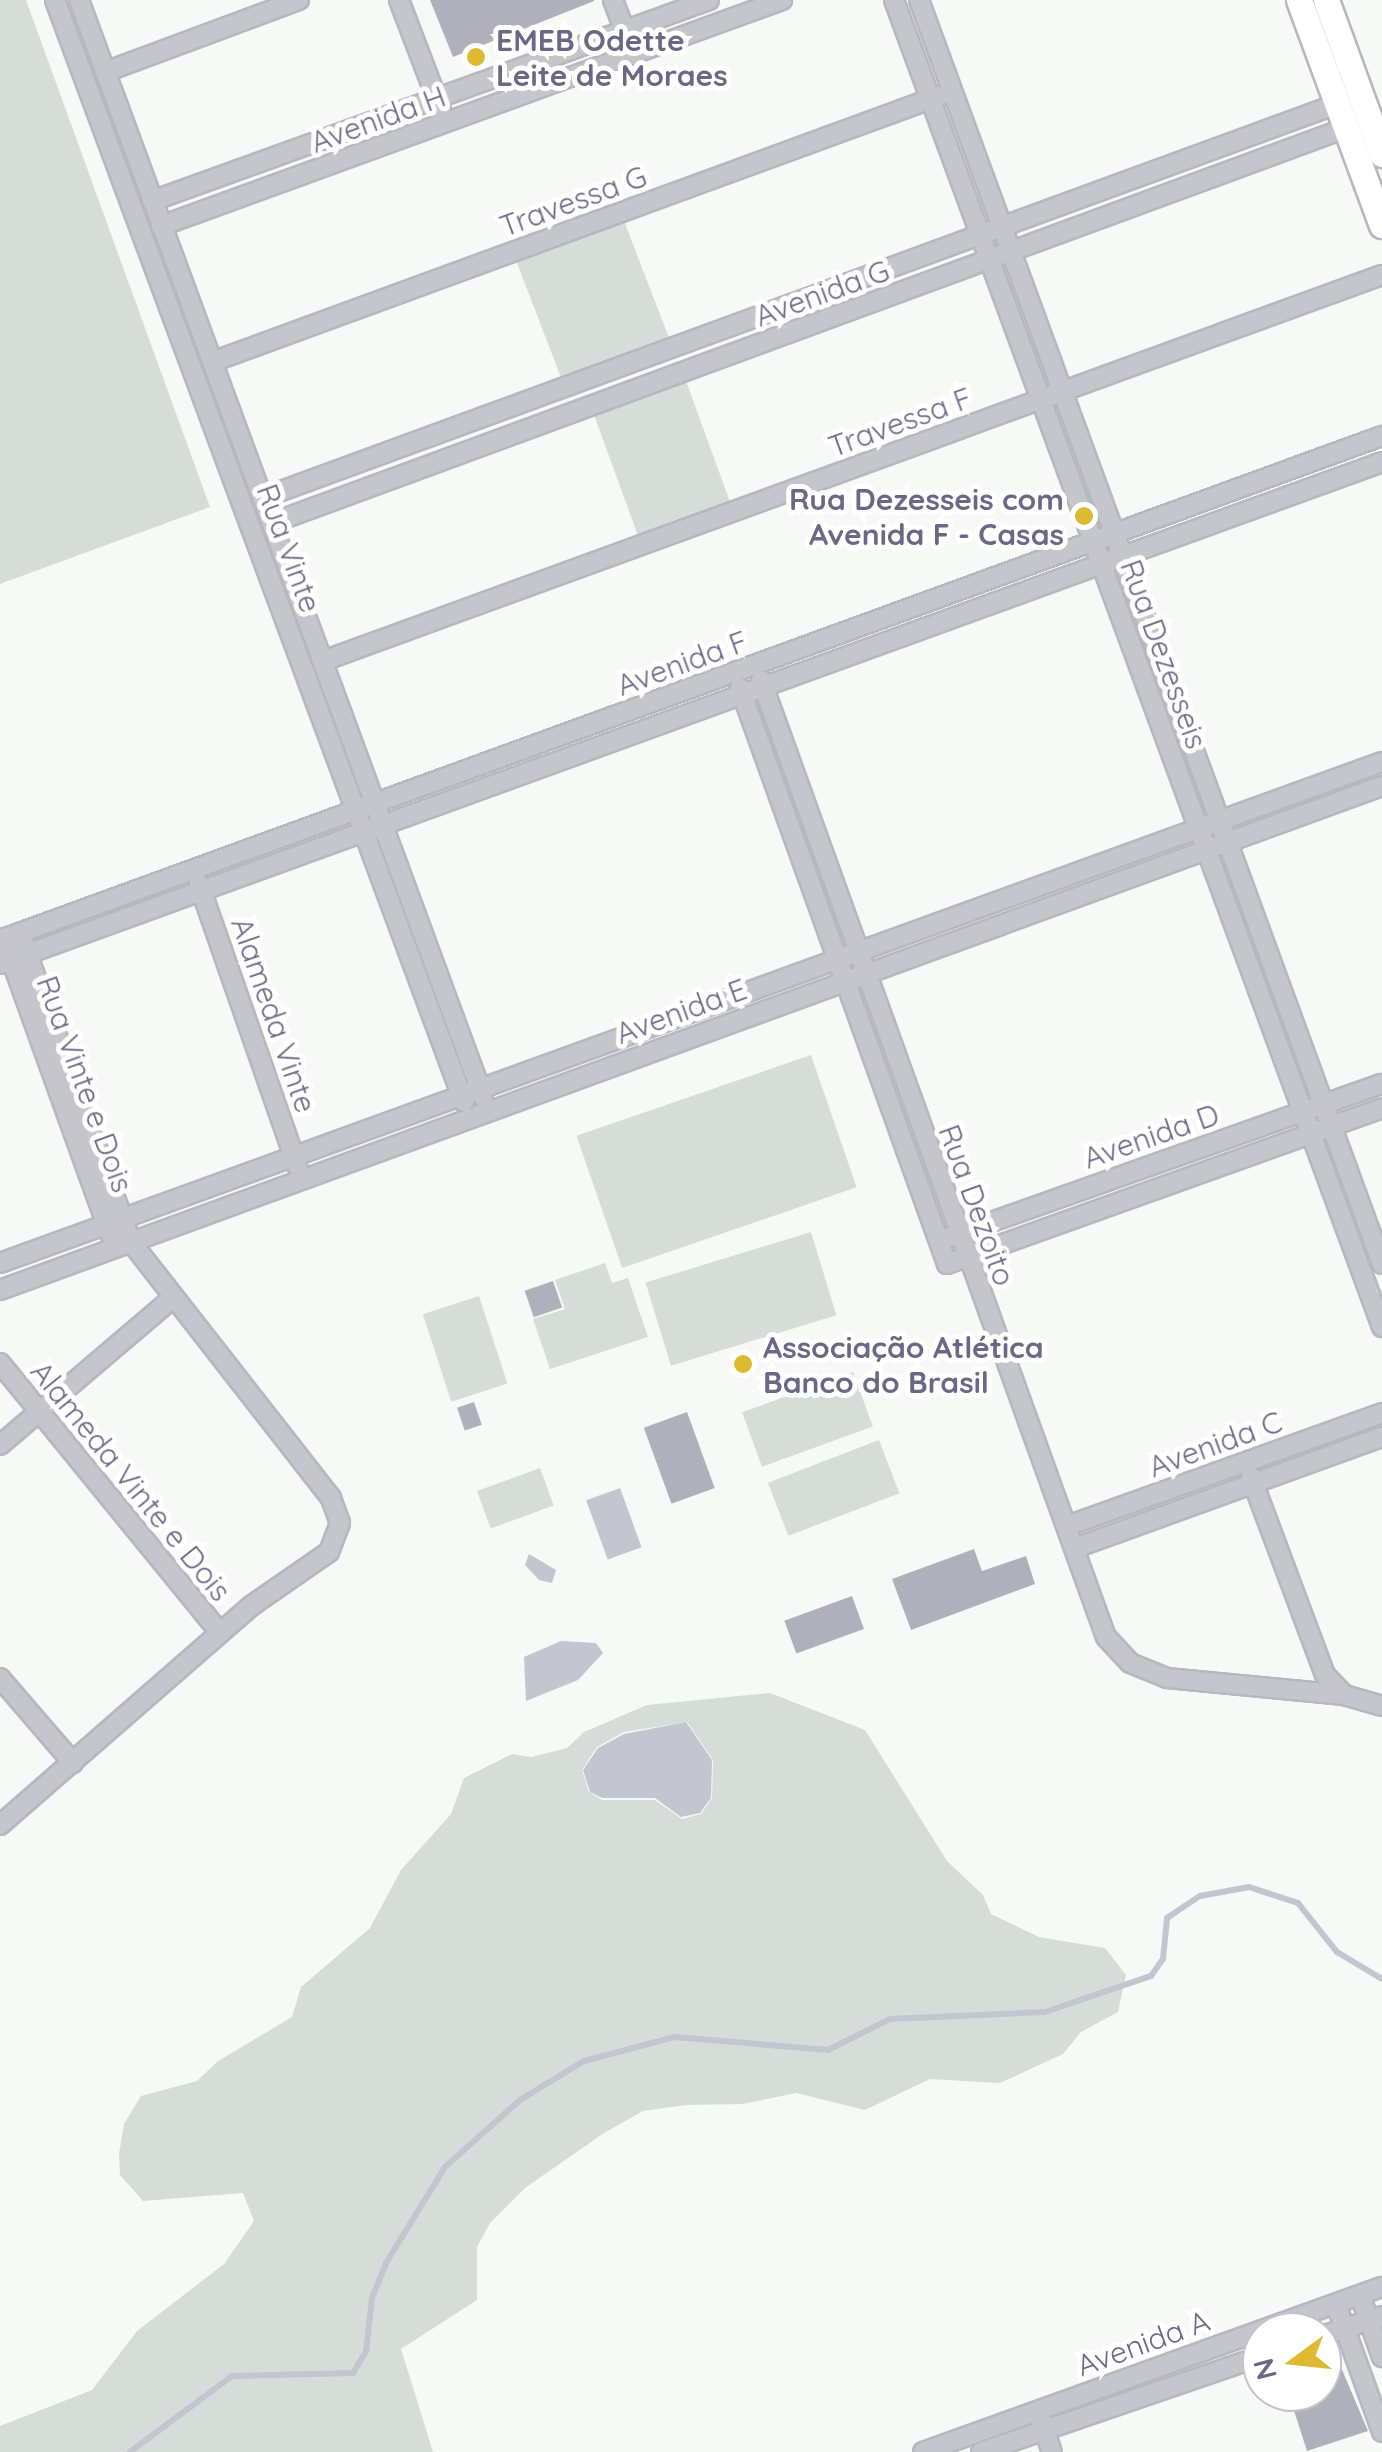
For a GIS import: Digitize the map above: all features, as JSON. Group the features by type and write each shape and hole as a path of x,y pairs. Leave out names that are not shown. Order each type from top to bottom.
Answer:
{"street":[{"name":"Rua Vinte","path":"55,0 469,1117"},
{"name":"Rua Vinte","path":"79,0 488,1110"},
{"path":"105,72 299,0"},
{"path":"399,0 446,124"},
{"path":"614,0 634,54"},
{"name":"Avenida H","path":"152,201 438,102 709,0"},
{"name":"Avenida H","path":"161,226 782,0"},
{"name":"Rua Dezesseis","path":"894,0 1382,1328"},
{"name":"Rua Dezesseis","path":"919,0 1382,1264"},
{"path":"1299,0 1363,108 1382,226"},
{"path":"1326,0 1382,154"},
{"name":"Travessa G","path":"212,362 953,90"},
{"name":"Avenida G","path":"262,498 1113,186 1363,108"},
{"name":"Avenida G","path":"272,523 1124,211 1363,108"},
{"path":"1113,186 1124,211"},
{"name":"Travessa F","path":"323,661 1382,275"},
{"path":"612,371 620,393"},
{"name":"Avenida F","path":"8,937 1382,436"},
{"name":"Avenida F","path":"13,959 1382,462"},
{"name":"Rua Dezoito","path":"756,665 947,1264"},
{"name":"Rua Dezoito","path":"735,673 848,954"},
{"name":"Avenida E","path":"0,1263 1382,762"},
{"name":"Avenida E","path":"0,1290 1382,786"},
{"name":"Alameda Vinte","path":"194,869 302,1179"},
{"name":"Rua Vinte e Dois","path":"8,937 13,959 123,1245 173,1298 331,1498 338,1538 329,1552 220,1633"},
{"name":"Rua Dezoito","path":"856,978 958,1233 1106,1637 1130,1664 1194,1682 1344,1695 1382,1706"},
{"name":"Avenida D","path":"939,1241 1382,1084"},
{"name":"Avenida D","path":"947,1264 1382,1108"},
{"path":"0,1445 173,1298"},
{"name":"Alameda Vinte e Dois","path":"0,1363 220,1633"},
{"name":"Avenida C","path":"1066,1526 1382,1412"},
{"name":"Avenida C","path":"1075,1548 1382,1438"},
{"path":"1245,1463 1325,1675 1344,1695"},
{"path":"0,1824 220,1633"},
{"path":"0,1678 73,1763"},
{"name":"Avenida A","path":"923,2452 1382,2287"},
{"path":"1360,2295 1375,2318 1382,2357"},
{"path":"1336,2304 1382,2432"},
{"path":"1342,2329 1375,2318"},
{"name":"Avenida A","path":"981,2452 1023,2445 1045,2430 1242,2363"},
{"path":"1038,2410 1052,2452"},
{"path":"1015,2419 1023,2445"}],"shaded area":[{"path":"0,0 26,0 210,507 0,584"},
{"path":"621,213 673,348 566,390 514,254"},
{"path":"682,370 733,511 641,544 590,404"},
{"path":"811,1055 857,1187 622,1268 577,1136"},
{"path":"811,1232 836,1315 671,1366 646,1283"},
{"path":"605,1263 612,1283 628,1278 648,1337 550,1369 533,1319 565,1309 555,1280"},
{"path":"479,1296 507,1383 451,1402 423,1314"},
{"path":"853,1372 873,1427 762,1467 742,1412"},
{"path":"879,1440 899,1493 788,1536 768,1483"},
{"path":"540,1468 554,1506 491,1529 477,1491"},
{"path":"620,1488 642,1547 608,1560 586,1500"},
{"path":"529,1554 556,1570 552,1583 539,1580 525,1565"},
{"path":"561,1641 596,1643 603,1653 578,1680 526,1701 524,1657"},
{"path":"770,1693 865,1730 947,1861 983,1895 991,1914 1039,1937 1105,1948 1126,1975 1118,2012 1081,2032 1063,2054 1000,2083 930,2079 865,2110 796,2093 743,2104 686,2105 643,2111 604,2133 525,2188 490,2223 477,2247 477,2300 401,2349 433,2452 0,2452 0,2426 92,2390 137,2331 224,2264 254,2221 243,2193 143,2201 120,2175 119,2154 124,2124 141,2096 197,2081 218,2061 292,2017 301,1987 370,1928 401,1870 451,1814 464,1778 512,1754 531,1757 567,1748 584,1732 647,1705","holes":["687,1722 713,1760 712,1798 701,1814 682,1819 655,1800 602,1800 589,1792 582,1770 597,1747 624,1732"]},
{"path":"686,1722 712,1760 711,1798 700,1813 681,1817 655,1798 602,1798 590,1792 583,1770 598,1748 624,1734"}],"building":[{"path":"430,0 594,0 594,1 453,57"},
{"path":"553,1281 562,1307 534,1317 525,1291"},
{"path":"474,1402 482,1425 465,1431 457,1408"},
{"path":"687,1412 715,1488 671,1504 644,1428"},
{"path":"974,1549 982,1571 1026,1556 1035,1584 911,1630 892,1579"},
{"path":"852,1596 864,1629 796,1654 784,1621"},
{"path":"1342,2370 1368,2431 1307,2451 1294,2412 1342,2412"}],"waterway":[{"path":"130,2452 232,2376 353,2373 366,2351 372,2298 386,2263 445,2167 520,2100 584,2061 674,2037 828,2050 890,2019 1045,2012 1151,1976 1163,1959 1167,1918 1200,1896 1249,1887 1298,1903 1337,1952 1382,1979"}],"place":[{"name":"EMEB Odette Leite de Moraes","path":"476,57"},
{"name":"Rua Dezesseis com Avenida F - Casas","path":"1084,516"},
{"name":"Associação Atlética Banco do Brasil","path":"743,1364"}]}
